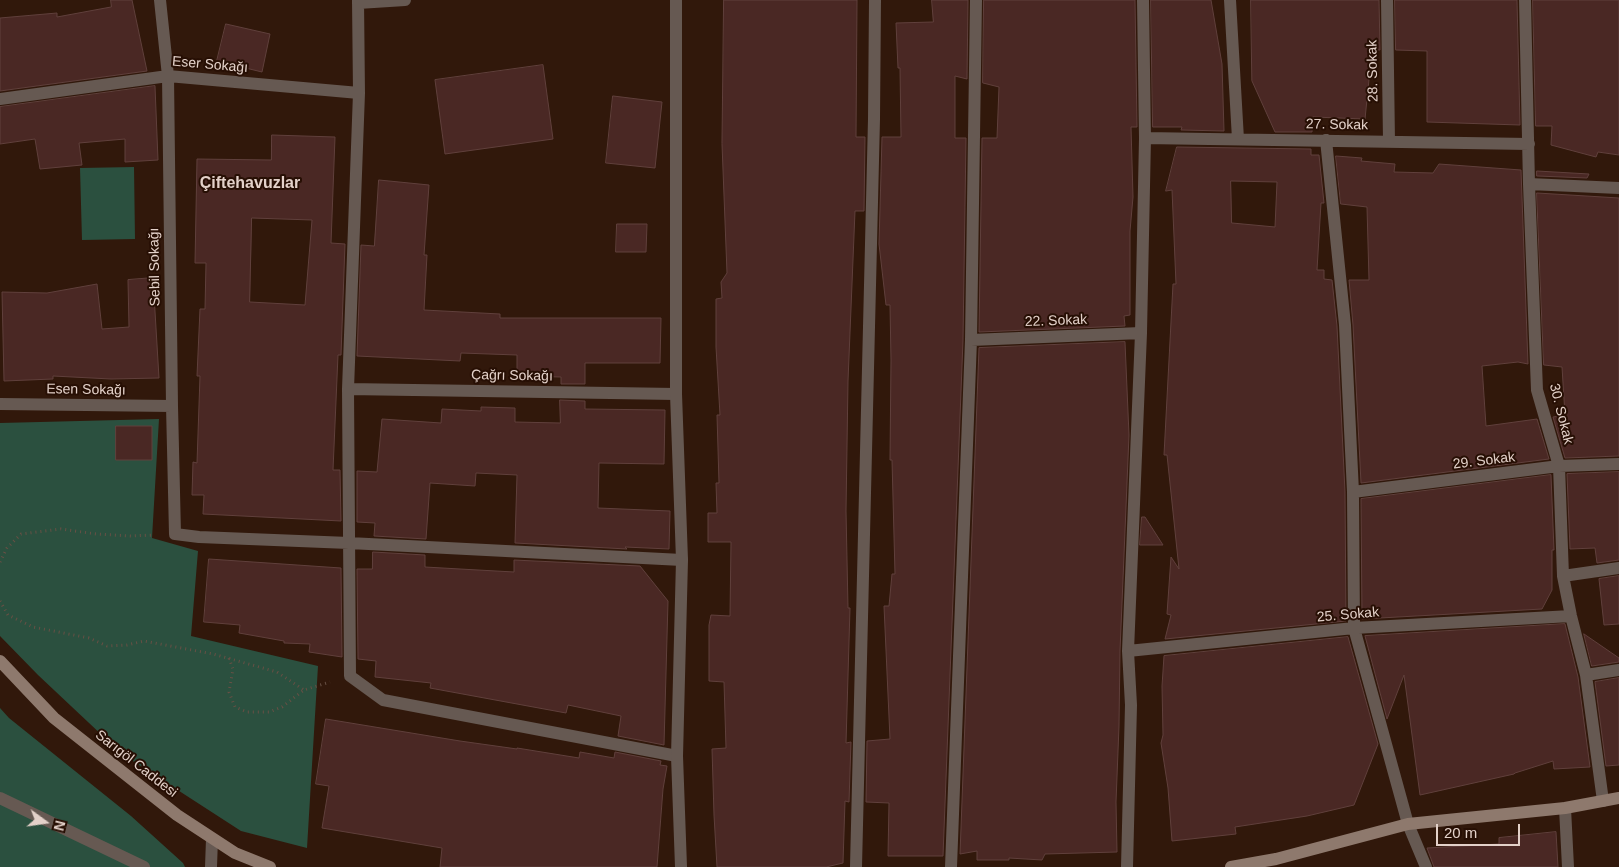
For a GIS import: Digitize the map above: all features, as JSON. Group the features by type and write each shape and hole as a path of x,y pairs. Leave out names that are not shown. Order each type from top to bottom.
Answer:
{"main road":[{"name":"Sarıgöl Caddesi","path":"0,661 54,718 176,815 235,853 270,867"},
{"path":"1231,867 1276,863 1408,824 1564,808 1619,798"}],"street":[{"name":"Sebil Sokağı","path":"160,0 168,76 175,534"},
{"path":"405,0 358,1 359,94 348,389 350,676 383,700 677,756"},
{"path":"676,0 676,394 682,560 677,756 681,867"},
{"path":"856,867 874,119 875,0"},
{"path":"951,867 971,340 976,0"},
{"path":"1127,867 1131,705 1128,651 1142,333 1145,138 1143,0"},
{"path":"1230,0 1238,139"},
{"name":"28. Sokak","path":"1387,0 1389,141"},
{"name":"30. Sokak","path":"1525,0 1529,184 1537,390 1559,466 1563,576 1586,674 1603,800"},
{"name":"Eser Sokağı","path":"0,99 168,76 359,94"},
{"name":"27. Sokak","path":"1145,138 1529,144"},
{"path":"1326,140 1345,325 1353,492 1354,628 1408,824 1426,867"},
{"path":"1529,184 1619,188"},
{"name":"22. Sokak","path":"971,340 1142,333"},
{"name":"Çağrı Sokağı","path":"348,389 676,394"},
{"name":"Esen Sokağı","path":"0,404 172,406"},
{"name":"29. Sokak","path":"1353,492 1559,466 1619,464"},
{"path":"175,534 199,537 682,560"},
{"path":"1563,576 1619,568"},
{"name":"25. Sokak","path":"1128,651 1354,628 1571,616"},
{"path":"1586,674 1619,670"},
{"path":"0,798 144,867"},
{"path":"1564,808 1568,867"},
{"path":"211,867 212,839"}],"path":[{"path":"0,562 7,548 21,534 61,529 131,536 175,534"},
{"path":"0,601 8,614 33,627 89,638 107,646 144,642 229,658 276,672 304,690"},
{"path":"229,658 233,669 229,692 236,707 247,712 270,712 282,707 304,690 350,676"}],"green space":[{"path":"134,167 135,239 82,240 80,168"},
{"path":"159,419 152,538 198,551 191,636 318,666 307,848 241,831 122,754 38,675 0,636 0,423"},
{"path":"0,708 9,718 131,816 183,863 185,867 0,867"}],"building":[{"path":"111,0 132,0 147,71 0,91 0,18 57,13 57,17 111,7"},
{"path":"724,0 857,0 856,137 865,137 864,211 855,211 848,381 846,511 848,608 850,608 846,743 851,742 849,802 845,801 843,863 826,867 717,867 712,749 726,748 724,682 709,681 709,625 711,615 730,616 731,542 708,542 708,513 717,513 716,483 719,483 717,415 720,415 716,347 716,299 722,298 721,282 727,273 722,144"},
{"path":"932,0 968,0 967,79 955,76 955,138 966,138 963,340 943,856 888,856 889,803 866,802 867,741 890,739 884,606 889,606 892,574 895,574 892,460 890,460 890,305 886,305 879,244 882,137 901,137 900,68 898,68 896,23 933,22"},
{"path":"984,0 1135,0 1137,127 1131,127 1133,197 1130,231 1130,315 1124,316 1125,326 979,332 982,138 997,138 999,87 983,83"},
{"path":"1151,0 1211,0 1222,64 1224,131 1181,130 1182,127 1153,127"},
{"path":"1251,0 1379,0 1380,50 1372,50 1365,119 1313,117 1312,132 1275,132 1252,81"},
{"path":"1395,0 1517,0 1520,125 1427,122 1427,51 1396,50"},
{"path":"1533,0 1619,0 1619,155 1598,152 1596,157 1551,145 1552,126 1536,126"},
{"path":"226,24 270,34 262,72 217,61"},
{"path":"543,65 553,139 445,154 435,80"},
{"path":"155,86 158,160 125,162 125,139 79,143 82,165 40,169 35,139 0,144 0,107"},
{"path":"613,96 662,102 655,168 606,163"},
{"path":"272,135 335,137 331,243 345,244 341,355 338,355 333,470 340,470 341,521 203,514 204,495 192,495 193,462 197,463 200,376 197,376 200,309 205,309 206,263 195,263 197,159 271,160","holes":["252,218 312,220 305,305 250,302"]},
{"path":"1177,147 1311,149 1311,155 1319,155 1324,203 1321,203 1317,270 1324,270 1324,279 1332,280 1337,326 1345,492 1346,621 1165,639 1171,615 1167,614 1171,557 1179,569 1167,455 1164,455 1173,284 1176,284 1172,190 1166,191","holes":["1231,181 1277,182 1275,227 1232,223"]},
{"path":"1336,156 1362,158 1361,161 1395,164 1394,172 1433,173 1439,164 1521,170 1528,364 1518,362 1482,366 1486,426 1537,419 1549,459 1361,483 1349,280 1369,280 1367,207 1341,204"},
{"path":"1537,171 1589,174 1587,178 1537,176"},
{"path":"379,180 429,185 424,255 427,255 424,310 500,314 500,318 661,318 660,363 585,363 585,384 561,384 561,377 517,376 517,355 461,353 460,361 357,356 361,245 374,246"},
{"path":"1537,193 1619,198 1619,456 1565,458 1553,417 1565,415 1562,367 1544,365"},
{"path":"617,224 647,224 646,252 616,252"},
{"path":"153,278 159,378 111,379 53,376 53,379 4,381 2,292 47,293 97,284 102,329 129,327 128,280"},
{"path":"1125,342 1129,435 1120,651 1116,802 1117,852 1045,854 1042,860 1009,858 1009,860 977,860 977,851 960,854 979,348"},
{"path":"560,400 585,401 585,409 665,410 664,464 599,463 598,508 670,511 669,549 625,547 627,549 515,543 517,475 476,473 475,486 430,483 426,539 374,536 375,523 357,522 357,471 377,472 382,419 441,423 442,409 481,411 481,407 515,408 515,422 560,423"},
{"path":"116,426 152,426 152,460 116,460"},
{"path":"1619,472 1619,560 1597,563 1595,548 1570,549 1567,474"},
{"path":"1551,475 1554,550 1552,550 1552,590 1542,609 1362,619 1361,499"},
{"path":"1142,517 1145,517 1163,545 1140,545"},
{"path":"373,552 425,555 425,567 514,572 514,560 640,566 668,601 664,745 618,736 621,716 568,705 566,713 430,688 431,683 375,677 376,661 358,659 357,569 372,569"},
{"path":"209,559 341,568 342,657 309,652 310,644 284,643 284,641 239,633 240,625 204,622"},
{"path":"1619,576 1619,624 1604,625 1599,579"},
{"path":"1565,624 1578,677 1590,767 1554,769 1553,761 1514,774 1420,795 1404,675 1387,719 1365,636"},
{"path":"1584,634 1619,658 1619,662 1592,666"},
{"path":"1348,637 1378,744 1354,805 1307,816 1235,827 1236,834 1172,841 1168,788 1161,743 1163,735 1162,686 1164,656"},
{"path":"1619,678 1619,765 1606,766 1595,682"},
{"path":"326,719 579,758 580,752 614,758 615,752 661,761 660,765 667,766 663,789 657,867 440,867 442,848 322,828 329,786 316,784"},
{"path":"1556,832 1558,867 1434,867 1427,848 1499,844 1499,838"}],"district":[{"name":"Çiftehavuzlar","path":"250,184"}]}
